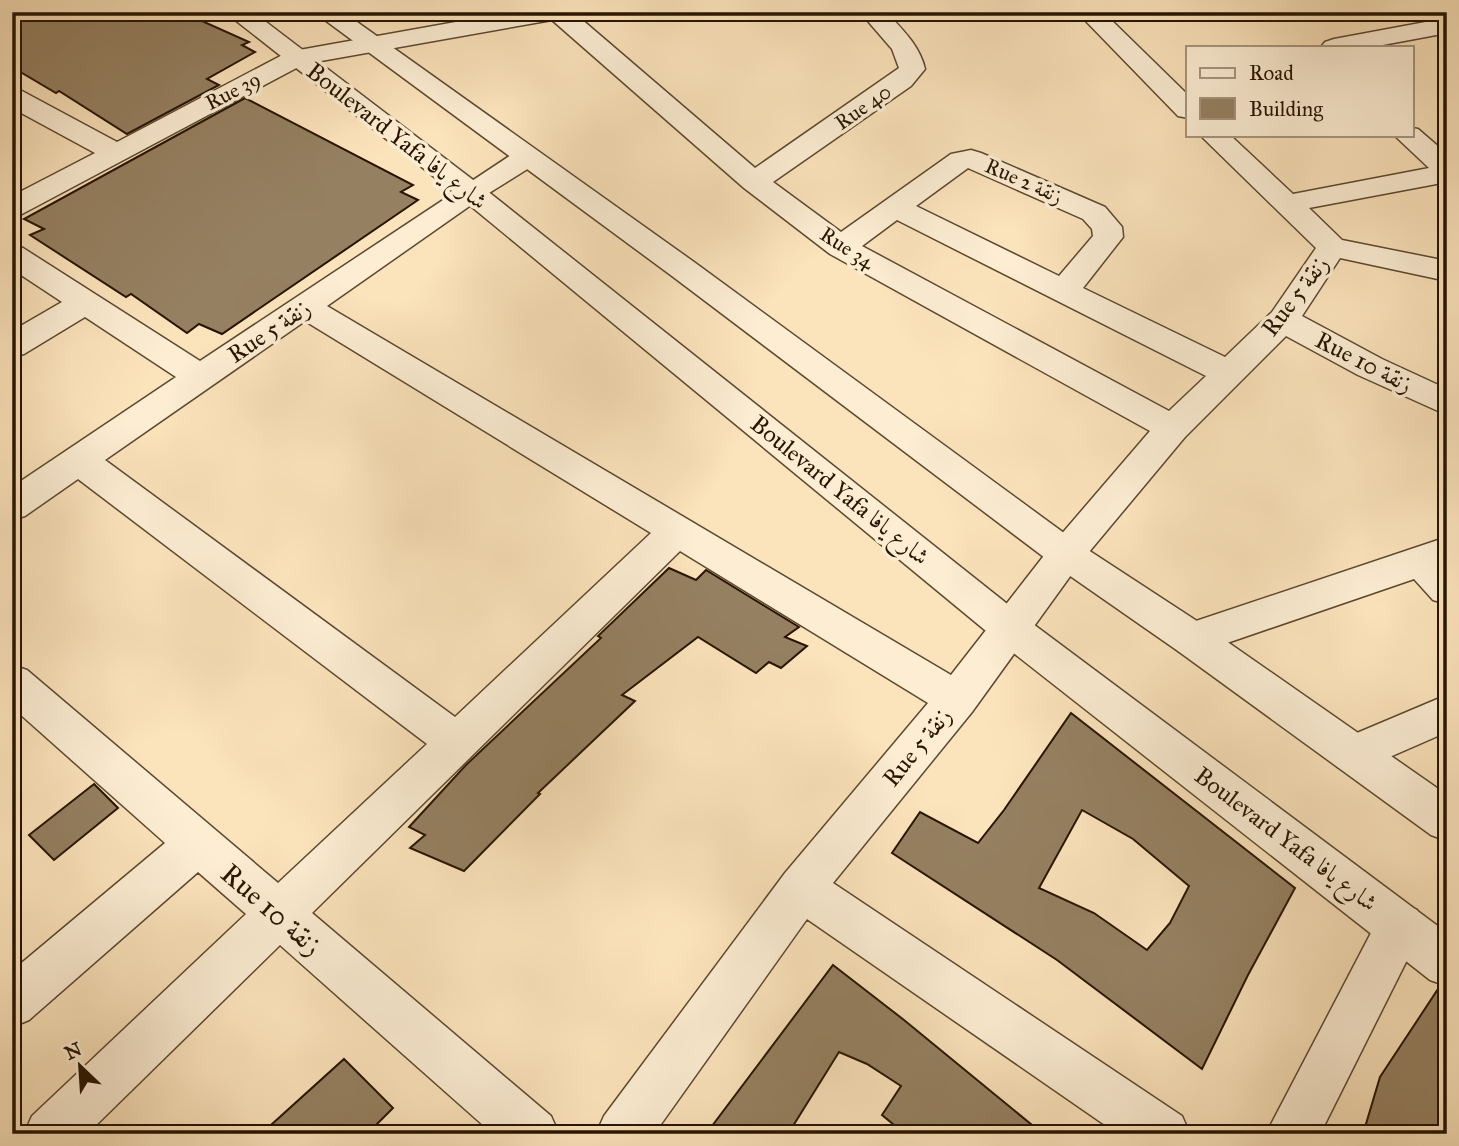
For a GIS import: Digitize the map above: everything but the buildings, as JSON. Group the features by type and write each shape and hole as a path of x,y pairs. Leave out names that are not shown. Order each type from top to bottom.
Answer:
{"street":[{"name":"Boulevard Yafa شارع يافا","path":"237,12 471,191 1011,629 1447,963"},
{"path":"326,12 683,269 1066,554 1192,639 1447,821"},
{"name":"Rue 39","path":"12,208 297,58 556,12"},
{"name":"Rue 34","path":"556,12 754,182 841,247 1173,428"},
{"name":"Rue 40","path":"754,182 902,80 912,69 911,60 902,46 872,12"},
{"path":"1091,12 1186,108"},
{"path":"1407,12 1441,32"},
{"path":"1341,46 1441,32"},
{"path":"1155,78 1186,73"},
{"path":"12,97 115,152"},
{"path":"1215,136 1332,247 1447,271"},
{"path":"1409,136 1447,171"},
{"name":"Rue 5 زنقة","path":"12,506 471,191 527,157"},
{"name":"Rue 2 زنقة","path":"841,247 961,160 971,159 1094,213 1107,227 1108,237 1065,290"},
{"path":"1286,204 1447,171"},
{"path":"896,208 1228,373"},
{"name":"Rue 5 زنقة","path":"622,1134 801,888 957,699 1066,554 1173,428 1283,320 1332,247"},
{"path":"12,255 201,377"},
{"path":"12,346 85,302"},
{"path":"305,307 957,699"},
{"name":"Rue 10 زنقة","path":"1283,320 1370,367 1447,403"},
{"path":"80,461 457,742"},
{"path":"50,1134 678,530"},
{"path":"1192,639 1434,556 1447,589"},
{"name":"Rue 10 زنقة","path":"12,682 533,1134"},
{"path":"1353,754 1447,713"},
{"path":"12,1003 197,844"},
{"path":"801,888 1164,1134"},
{"path":"1292,1134 1399,926"}]}
